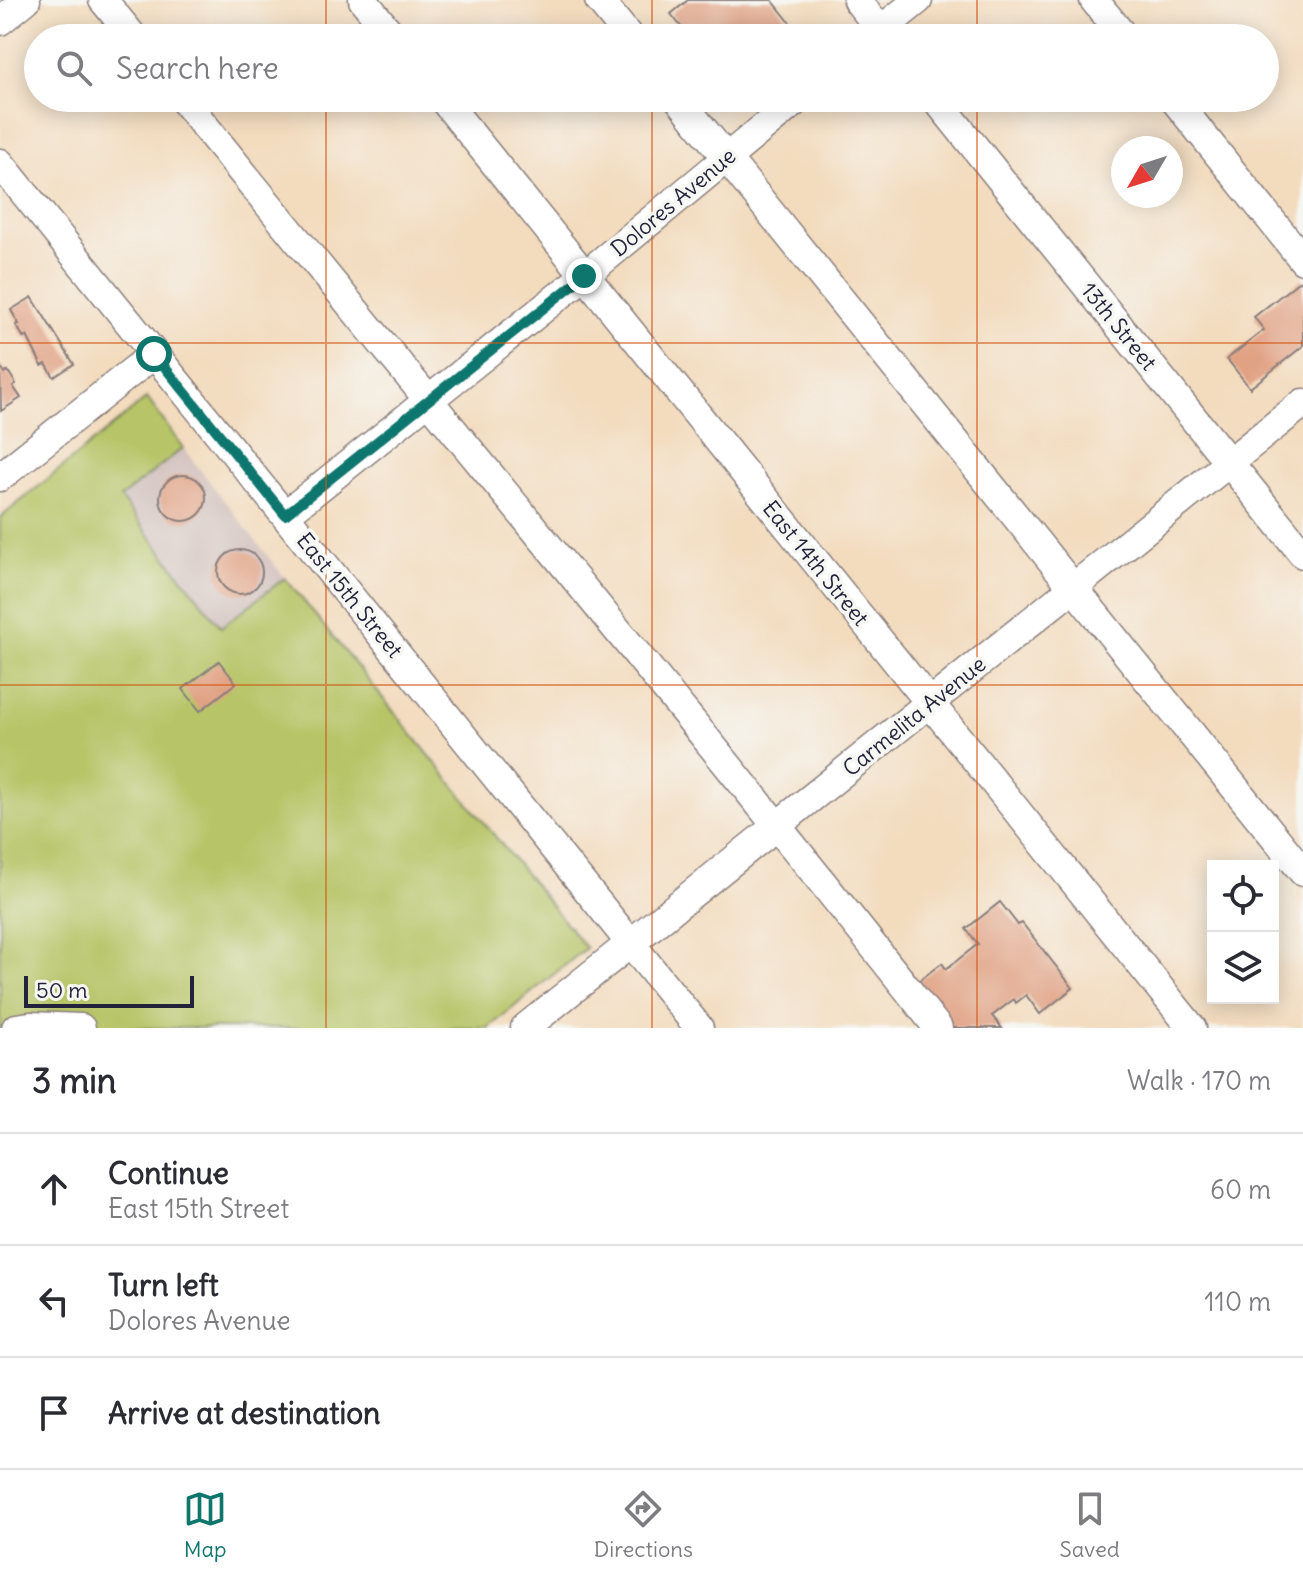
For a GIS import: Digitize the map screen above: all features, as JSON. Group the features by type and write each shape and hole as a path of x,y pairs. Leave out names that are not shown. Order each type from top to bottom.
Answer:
{"street":[{"path":"0,21 26,0"},
{"path":"103,0 123,24"},
{"path":"363,0 383,24"},
{"path":"857,0 873,24"},
{"path":"892,24 918,0"},
{"path":"1094,0 1114,24"},
{"path":"606,3 620,24"},
{"path":"193,112 778,825 938,1028"},
{"name":"East 14th Street","path":"453,112 1192,1028"},
{"path":"689,112 1303,872"},
{"name":"Dolores Avenue","path":"285,515 584,276 782,112"},
{"name":"13th Street","path":"946,112 1303,554"},
{"path":"1184,112 1303,260"},
{"name":"East 15th Street","path":"0,163 699,1028"},
{"path":"0,477 154,354"},
{"name":"Carmelita Avenue","path":"525,1028 1303,403"},
{"path":"16,1028 81,1028"}],"shaded area":[{"path":"183,448 285,578 221,628 119,498"}],"green space":[{"path":"147,398 183,448 120,498 221,627 285,578 586,948 488,1028 0,1028 0,518"}],"building":[{"path":"688,0 772,0 791,24 679,24 671,14"},
{"path":"1303,278 1303,346 1250,388 1227,359 1264,330 1254,317"},
{"path":"32,297 74,364 54,377 46,364 42,366 27,336 24,338 11,310"},
{"path":"0,366 5,373 8,371 21,398 1,411"},
{"path":"183,475 199,482 206,498 199,514 183,521 167,514 160,498 167,482"},
{"path":"240,550 256,556 262,572 256,588 240,594 224,588 218,572 224,556"},
{"path":"219,661 236,683 200,711 183,689"},
{"path":"1000,902 1018,925 1022,923 1073,988 1040,1014 1026,995 1016,1003 1014,999 992,1016 1002,1028 947,1028 913,985 942,963 946,969 978,944 966,929"}],"route":[{"path":"154,354 285,515 584,276"}]}
